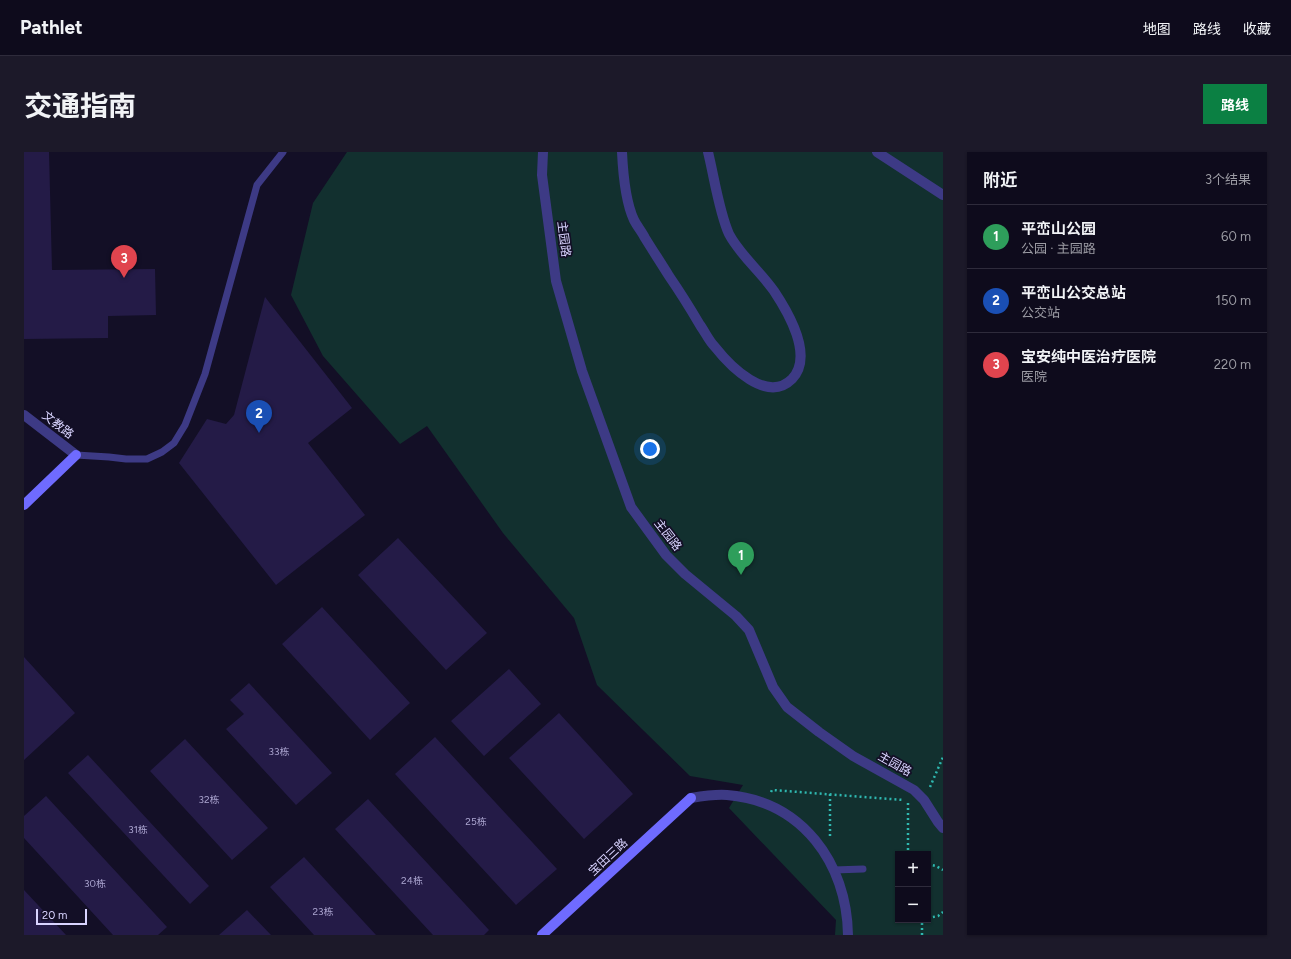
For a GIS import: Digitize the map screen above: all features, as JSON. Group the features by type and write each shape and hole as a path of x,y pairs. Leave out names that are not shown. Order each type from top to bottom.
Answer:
{"street":[{"name":"主园路","path":"543,152 542,174 556,281 582,370 632,507 666,555 685,574 736,616 748,630 773,687 788,707 819,732 854,756 914,790 924,800 943,828"},
{"path":"622,152 626,194 634,220 714,347 742,375 753,382 762,386 783,386 796,374 800,362 801,351 799,340 790,320 773,291 730,235 723,215 708,152"},
{"path":"877,152 943,195"},
{"name":"文教路","path":"24,415 76,455"},
{"path":"24,505 76,455"},
{"name":"宝田三路","path":"542,935 691,798 710,795 728,795 754,800 777,808 791,816 811,834 830,860 834,870"},
{"path":"834,870 844,899 848,935"}],"lane":[{"path":"76,455 109,457 126,460 147,459 162,452 174,443 185,425 205,374 257,185 283,152"},
{"path":"834,870 863,869"}],"path":[{"path":"772,790 908,801 908,851"},
{"path":"830,794 830,838"},
{"path":"931,865 943,869"},
{"path":"931,917 938,916 943,912"},
{"path":"922,923 922,935"}],"green space":[{"path":"347,152 943,152 943,935 835,935 836,920 729,808 743,785 690,776 597,685 574,618 503,533 427,426 400,444 323,356 291,295 313,203"}],"building":[{"path":"24,152 49,152 52,270 155,269 156,315 108,316 108,338 24,339"},
{"path":"265,297 352,408 308,443 365,515 276,585 179,463 207,419 226,424 234,415"},
{"path":"398,538 487,633 446,670 358,575"},
{"path":"322,607 410,703 370,740 282,644"},
{"path":"24,657 75,713 24,760"},
{"path":"509,669 541,704 484,756 451,721"},
{"path":"249,683 332,773 296,805 226,729 244,714 230,700"},
{"path":"559,713 633,794 584,839 509,758"},
{"path":"435,737 557,869 516,905 395,774"},
{"path":"185,739 268,828 232,860 150,771"},
{"path":"88,755 209,886 190,904 68,773"},
{"path":"46,796 167,927 158,935 113,935 24,838 24,816"},
{"path":"368,799 489,930 484,935 433,935 335,829"},
{"path":"304,857 376,935 314,935 270,887"},
{"path":"24,890 66,935 24,935"},
{"path":"247,910 271,935 219,935"}],"place":[{"name":"宝安纯中医治疗医院","path":"124,278"},
{"name":"平峦山公交总站","path":"259,433"},
{"name":"平峦山公园","path":"741,575"}]}
